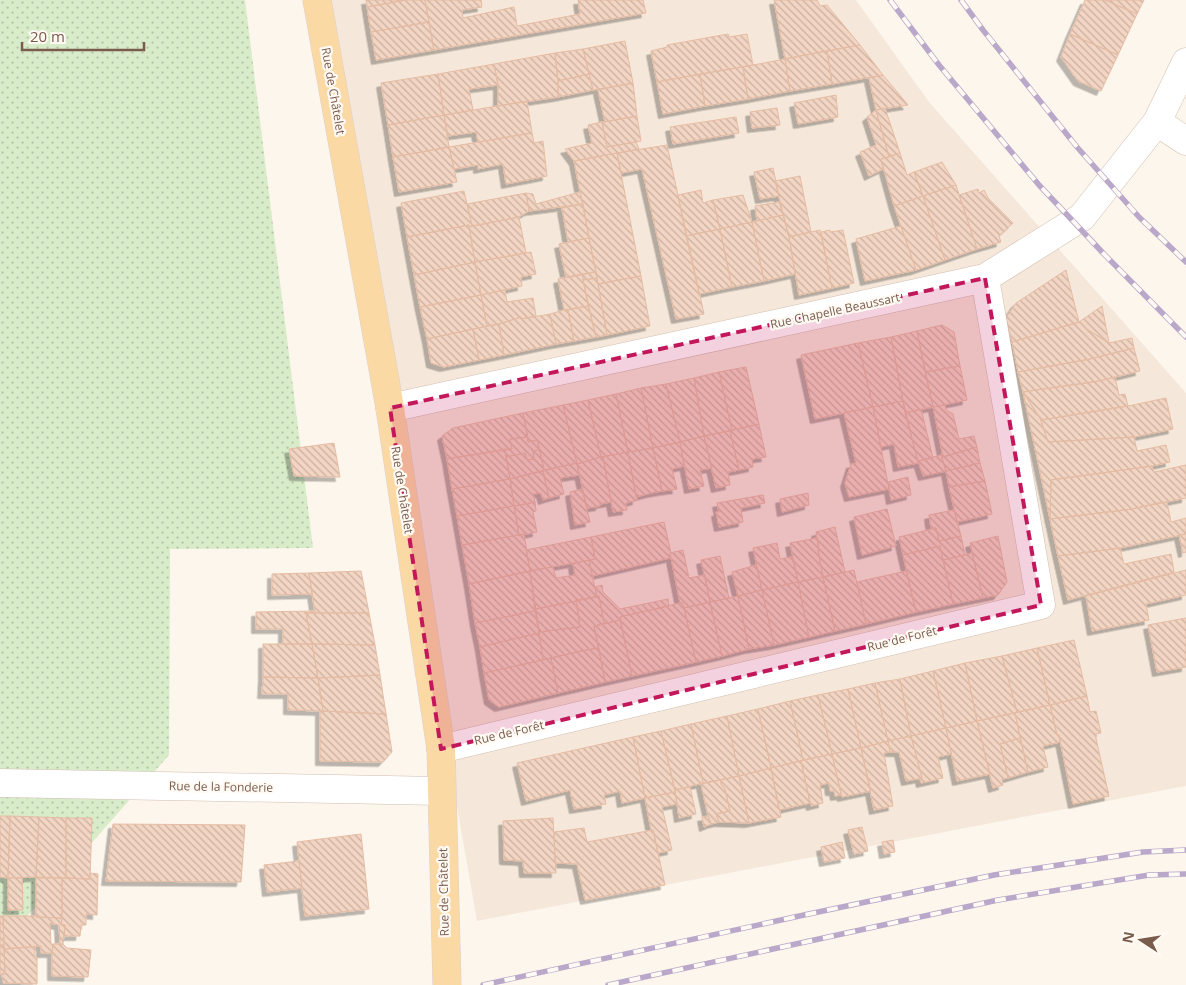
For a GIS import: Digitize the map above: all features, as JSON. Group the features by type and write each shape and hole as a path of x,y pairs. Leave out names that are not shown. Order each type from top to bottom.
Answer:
{"main road":[{"name":"Rue de Châtelet","path":"317,0 390,408 441,749 447,985"}],"street":[{"name":"Rue Chapelle Beaussart","path":"390,408 985,278 1082,217 1157,122 1186,62"},
{"path":"1157,122 1186,141"},
{"name":"Rue de Forêt","path":"441,749 1041,606 985,278"},
{"name":"Rue de la Fonderie","path":"0,783 441,791"}],"highlighted area":[{"path":"985,278 1041,605 441,749 390,408"}],"shaded area":[{"path":"316,0 856,0 929,102 1186,393 1186,786 477,921"}],"green space":[{"path":"0,0 245,0 313,548 170,549 169,755 0,947"}],"building":[{"path":"366,0 406,0 367,7"},
{"path":"406,0 425,0 429,22 371,32 367,7"},
{"path":"425,0 481,0 482,7 462,10 463,18 514,7 517,26 580,14 578,0 643,0 646,13 434,50"},
{"path":"774,0 817,0 820,6 827,5 860,45 785,59"},
{"path":"1085,0 1105,0 1137,14 1118,55 1070,34"},
{"path":"1105,0 1144,0 1137,14"},
{"path":"429,22 434,50 376,60 371,32"},
{"path":"728,34 729,37 747,34 753,65 657,82 651,51 667,47 667,45"},
{"path":"1070,34 1118,55 1101,91 1078,81 1061,57"},
{"path":"625,41 633,83 593,90 583,49"},
{"path":"860,45 883,75 832,84 827,51"},
{"path":"583,49 589,74 558,81 555,53"},
{"path":"827,51 832,84 790,91 785,59"},
{"path":"555,53 558,97 498,106 498,85 494,64"},
{"path":"785,59 790,91 748,99 743,67"},
{"path":"494,64 498,85 469,89 473,110 444,115 438,74"},
{"path":"743,67 748,99 705,106 700,74"},
{"path":"438,74 444,115 388,125 381,83"},
{"path":"589,74 593,90 558,97 558,81"},
{"path":"700,74 705,106 663,114 657,82"},
{"path":"883,75 908,105 876,110 869,78"},
{"path":"633,83 637,116 605,122 598,90"},
{"path":"836,95 838,117 798,124 794,103"},
{"path":"527,101 532,133 478,142 476,132 448,136 444,115"},
{"path":"777,108 780,125 752,128 750,112"},
{"path":"885,108 900,153 889,157 876,110"},
{"path":"876,110 889,157 881,159 883,169 869,176 860,152 876,145 867,117"},
{"path":"444,115 449,147 393,157 388,125"},
{"path":"637,116 641,141 607,147 602,122"},
{"path":"736,117 739,133 673,144 670,127"},
{"path":"602,122 607,147 636,142 639,149 574,161 565,149 592,143 588,125"},
{"path":"532,133 534,143 543,141 547,176 506,184 503,164 478,169 478,165 454,169 449,147"},
{"path":"667,145 704,314 676,319 642,169 621,173 617,153"},
{"path":"449,147 457,182 399,192 393,157"},
{"path":"617,153 641,276 598,284 574,161"},
{"path":"900,153 907,175 914,172 923,196 894,206 881,159"},
{"path":"942,162 956,185 923,196 914,172"},
{"path":"773,168 779,196 760,199 754,172"},
{"path":"800,176 811,232 789,237 775,181"},
{"path":"956,185 977,249 945,260 923,196"},
{"path":"978,189 979,193 984,190 988,198 1013,223 999,236 1001,242 977,249 959,195"},
{"path":"701,190 703,203 713,200 720,229 686,236 678,195"},
{"path":"464,191 472,226 407,237 401,203"},
{"path":"580,192 583,204 529,211 526,193 533,194 536,204"},
{"path":"526,193 529,211 519,217 472,226 467,204"},
{"path":"743,195 752,222 720,229 713,200"},
{"path":"923,196 945,260 916,270 894,206"},
{"path":"779,202 783,215 757,221 755,206"},
{"path":"583,204 589,238 568,242 562,208"},
{"path":"783,215 795,274 764,281 752,222"},
{"path":"519,217 526,253 475,262 469,227"},
{"path":"752,222 764,281 732,287 720,229"},
{"path":"469,225 475,262 414,275 407,237"},
{"path":"901,226 916,270 865,281 856,239"},
{"path":"720,229 732,287 699,294 686,236"},
{"path":"820,230 832,288 799,295 789,237"},
{"path":"830,230 830,232 843,230 854,283 832,288 821,232"},
{"path":"589,238 596,272 566,278 559,244"},
{"path":"531,252 536,274 521,277 522,286 481,295 475,262"},
{"path":"475,262 481,295 420,307 414,275"},
{"path":"1066,270 1079,322 1012,342 1006,318 1016,303"},
{"path":"596,272 597,278 583,280 582,274"},
{"path":"582,274 588,306 564,310 558,279"},
{"path":"641,276 650,326 607,335 598,284"},
{"path":"597,278 607,335 596,337 583,280"},
{"path":"505,290 507,302 533,298 536,316 521,319 521,317 487,326 481,295"},
{"path":"481,295 487,326 427,339 420,307"},
{"path":"588,306 596,337 574,341 568,310"},
{"path":"1102,306 1109,343 1079,322"},
{"path":"568,310 574,341 556,344 550,314"},
{"path":"550,314 556,344 504,355 499,324 521,317 521,319"},
{"path":"1079,322 1109,343 1132,338 1134,348 1090,359 1018,372 1012,342"},
{"path":"499,324 504,355 479,360 473,329"},
{"path":"942,325 954,332 960,366 925,372 917,331"},
{"path":"473,329 479,360 444,367 431,363 427,339"},
{"path":"917,331 933,407 905,413 891,337"},
{"path":"891,337 903,401 873,407 858,343"},
{"path":"858,343 873,407 815,419 801,355"},
{"path":"1134,348 1140,371 1099,381 1023,392 1018,372 1090,359"},
{"path":"960,366 967,400 933,407 925,372"},
{"path":"746,367 759,424 732,430 719,372"},
{"path":"719,372 732,430 704,436 694,378"},
{"path":"1115,377 1119,395 1125,394 1128,406 1041,420 1023,392 1099,381"},
{"path":"694,378 704,436 680,442 666,384"},
{"path":"666,384 680,442 653,448 641,388"},
{"path":"641,388 653,448 628,452 616,394"},
{"path":"1023,392 1040,418 1048,442 1134,437 1137,451 1166,445 1170,462 1051,480 1050,519"},
{"path":"616,394 628,452 601,457 588,400"},
{"path":"1166,398 1173,429 1134,437 1048,442 1041,420 1128,406"},
{"path":"588,400 601,457 577,464 563,405"},
{"path":"903,401 918,463 898,467 894,444 881,447 873,407"},
{"path":"563,405 577,463 544,470 537,440 528,442 523,413"},
{"path":"945,405 946,410 953,414 959,439 974,436 977,447 943,457 933,407"},
{"path":"873,407 889,489 849,497 845,483 851,464 856,463 844,413"},
{"path":"921,409 933,458 918,461 905,413"},
{"path":"523,413 528,437 510,439 512,449 447,459 442,436 453,428"},
{"path":"759,424 766,457 752,459 753,467 739,470 730,431"},
{"path":"730,431 739,470 728,472 730,485 716,488 704,436"},
{"path":"704,436 712,468 700,470 704,486 689,489 680,442"},
{"path":"528,437 528,442 537,440 540,450 533,451 534,459 527,460 525,453 506,457 505,449 512,449 510,439"},
{"path":"680,442 684,466 672,469 677,489 662,491 653,448"},
{"path":"334,443 340,477 294,476 289,449"},
{"path":"977,447 980,463 946,471 941,455 943,457"},
{"path":"653,448 662,491 636,497 628,452"},
{"path":"505,449 510,479 452,489 447,459"},
{"path":"540,450 544,470 510,479 506,457 525,453 527,460 534,459 533,451"},
{"path":"628,452 637,500 626,503 627,510 613,512 603,457"},
{"path":"941,455 946,471 923,476 918,461"},
{"path":"603,457 611,502 587,508 577,464"},
{"path":"577,463 579,475 560,478 564,494 549,498 543,471"},
{"path":"980,463 985,481 949,487 946,471"},
{"path":"1186,465 1186,498 1132,509 1050,519 1051,480 1152,466 1154,472"},
{"path":"543,471 549,498 543,500 541,493 533,494 535,502 514,506 510,479"},
{"path":"908,477 911,495 891,500 888,482"},
{"path":"510,479 514,506 457,516 452,489"},
{"path":"985,481 992,514 957,522 949,487"},
{"path":"582,489 590,522 575,525 570,492"},
{"path":"808,493 809,505 782,512 780,499"},
{"path":"763,495 765,503 741,508 743,522 719,527 716,512 719,512 717,503"},
{"path":"535,502 536,511 533,512 537,532 519,535 514,506"},
{"path":"1167,502 1171,522 1186,518 1186,534 1120,548 1058,556 1050,519 1132,509"},
{"path":"514,506 519,535 462,545 457,516"},
{"path":"887,509 896,546 862,555 854,517"},
{"path":"954,510 961,536 939,541 936,528 931,529 929,515"},
{"path":"664,522 671,553 670,558 592,576 589,560 595,559 591,537"},
{"path":"835,527 845,572 823,577 816,532"},
{"path":"936,528 939,541 961,536 965,555 943,560 940,546 903,555 899,537"},
{"path":"524,534 530,571 469,584 462,545"},
{"path":"1186,534 1186,552 1183,553 1179,535"},
{"path":"998,536 1007,582 998,595 983,598 970,543"},
{"path":"591,537 595,559 530,571 526,550"},
{"path":"817,538 823,577 798,582 790,543"},
{"path":"777,543 780,559 792,557 798,582 762,590 753,548"},
{"path":"940,546 953,604 916,612 903,555"},
{"path":"1120,548 1124,564 1171,554 1174,572 1068,600 1058,556"},
{"path":"683,550 689,578 705,575 710,602 684,608 682,603 680,603 670,553"},
{"path":"972,553 983,598 953,604 943,560"},
{"path":"720,556 729,598 710,602 701,560"},
{"path":"589,560 597,597 536,609 530,571 553,567 556,578 575,575 573,564"},
{"path":"756,565 762,590 738,596 732,572"},
{"path":"854,570 866,624 835,631 823,577"},
{"path":"1186,570 1186,595 1146,604 1149,620 1092,631 1086,596"},
{"path":"361,571 369,613 315,613 309,573"},
{"path":"530,571 535,611 475,623 469,584"},
{"path":"906,571 916,612 866,624 857,582"},
{"path":"309,573 312,594 272,595 272,574"},
{"path":"823,577 835,631 809,637 798,582"},
{"path":"798,582 809,637 774,645 762,590"},
{"path":"602,585 603,592 620,609 668,599 669,606 620,617 620,620 604,624 599,596 597,597 595,587"},
{"path":"762,590 774,645 749,649 738,596"},
{"path":"599,596 604,624 594,626 599,648 543,660 539,632 580,627 576,600"},
{"path":"738,596 749,649 722,656 710,602"},
{"path":"576,601 580,627 539,632 536,609"},
{"path":"710,602 722,656 696,662 684,608"},
{"path":"682,603 684,608 696,662 632,676 620,617"},
{"path":"315,611 315,613 306,613 312,644 283,644 283,629 256,629 256,612"},
{"path":"535,611 539,633 480,647 475,623"},
{"path":"306,613 369,613 375,645 312,644"},
{"path":"1186,618 1186,667 1157,672 1148,625"},
{"path":"620,620 632,676 605,682 594,626"},
{"path":"539,633 543,660 484,673 480,647"},
{"path":"1074,640 1087,696 1050,705 1037,648"},
{"path":"263,644 312,644 318,678 263,677"},
{"path":"312,644 375,645 380,675 318,678"},
{"path":"599,648 605,682 558,693 551,658"},
{"path":"1037,648 1050,705 1017,712 1002,656"},
{"path":"1002,656 1017,712 977,721 965,663"},
{"path":"551,658 558,693 499,707 489,700 484,673"},
{"path":"965,663 977,721 946,728 933,671"},
{"path":"933,671 946,728 911,736 900,679"},
{"path":"380,675 386,714 323,711 318,678"},
{"path":"263,677 318,678 323,711 288,710 288,694 262,694"},
{"path":"900,679 911,736 888,741 875,683"},
{"path":"875,683 888,741 861,748 848,689"},
{"path":"848,689 861,748 832,754 818,695"},
{"path":"818,695 832,754 803,760 790,701"},
{"path":"1087,696 1090,712 1096,711 1101,733 1095,734 1109,796 1073,804 1059,735 1057,735 1050,705"},
{"path":"790,701 803,760 771,768 758,709"},
{"path":"1050,705 1060,742 1043,746 1048,767 1028,772 1015,713"},
{"path":"758,709 771,768 739,776 727,716"},
{"path":"320,711 386,714 392,752 383,762 320,761"},
{"path":"1015,713 1020,738 1000,744 1008,778 1002,779 1003,785 993,788 977,721"},
{"path":"727,716 739,776 703,783 691,724"},
{"path":"977,721 990,774 957,781 946,728"},
{"path":"691,724 703,783 675,790 661,731"},
{"path":"946,728 951,754 938,757 943,778 921,783 920,779 922,778 911,736"},
{"path":"661,731 675,792 645,798 633,737"},
{"path":"911,736 922,778 906,781 899,752 890,752 888,741"},
{"path":"633,737 645,798 622,803 620,791 604,795 606,804 574,809 570,790 526,801 517,763"},
{"path":"1020,738 1028,772 1008,778 1000,744"},
{"path":"888,741 890,752 884,753 893,806 874,810 861,748"},
{"path":"861,748 871,791 842,797 832,754"},
{"path":"832,754 841,795 835,796 834,791 830,791 829,783 820,785 823,803 811,806 801,761"},
{"path":"801,761 810,803 779,810 771,768"},
{"path":"771,768 781,817 749,823 739,776"},
{"path":"739,776 749,823 719,822 716,814 730,811 721,780"},
{"path":"721,780 730,811 716,814 719,822 711,824 701,784"},
{"path":"690,787 696,814 679,818 675,790"},
{"path":"675,792 677,804 662,807 672,850 658,853 653,830 651,830 645,798"},
{"path":"0,816 10,816 8,878 0,877"},
{"path":"10,816 39,817 36,877 8,878"},
{"path":"708,816 711,824 704,827 702,817"},
{"path":"39,817 66,818 66,878 36,877"},
{"path":"66,818 92,818 90,879 66,878"},
{"path":"553,818 556,873 524,873 523,861 504,860 503,821"},
{"path":"113,824 245,825 241,882 106,881"},
{"path":"862,827 868,851 854,854 848,830"},
{"path":"584,828 587,842 653,830 665,885 585,900 577,864 555,863 554,832"},
{"path":"361,834 369,909 305,916 297,842"},
{"path":"893,840 895,852 884,854 882,842"},
{"path":"842,842 845,858 824,862 821,847"},
{"path":"299,861 302,888 267,892 264,865"},
{"path":"90,873 98,874 97,915 86,914 86,925 81,925 80,936 64,936 65,925 61,925 62,878 90,879"},
{"path":"8,878 22,878 23,910 8,910"},
{"path":"36,878 62,878 62,918 36,917"},
{"path":"0,916 3,916 4,945 0,945"},
{"path":"3,916 62,918 61,925 65,925 63,944 60,944 59,925 50,923 51,944 53,944 52,953 41,953 41,946 4,949"},
{"path":"53,944 63,944 67,948 91,950 88,977 52,976"},
{"path":"0,945 4,945 5,974 0,974"},
{"path":"35,947 37,984 3,983 2,974 5,974 4,949"}],"railway":[{"path":"890,0 939,65 1039,185 1186,337"},
{"path":"961,0 1077,147 1139,217 1186,262"},
{"path":"483,985 994,875 1143,852 1186,850"},
{"path":"608,985 998,900 1149,875 1186,874"}]}
